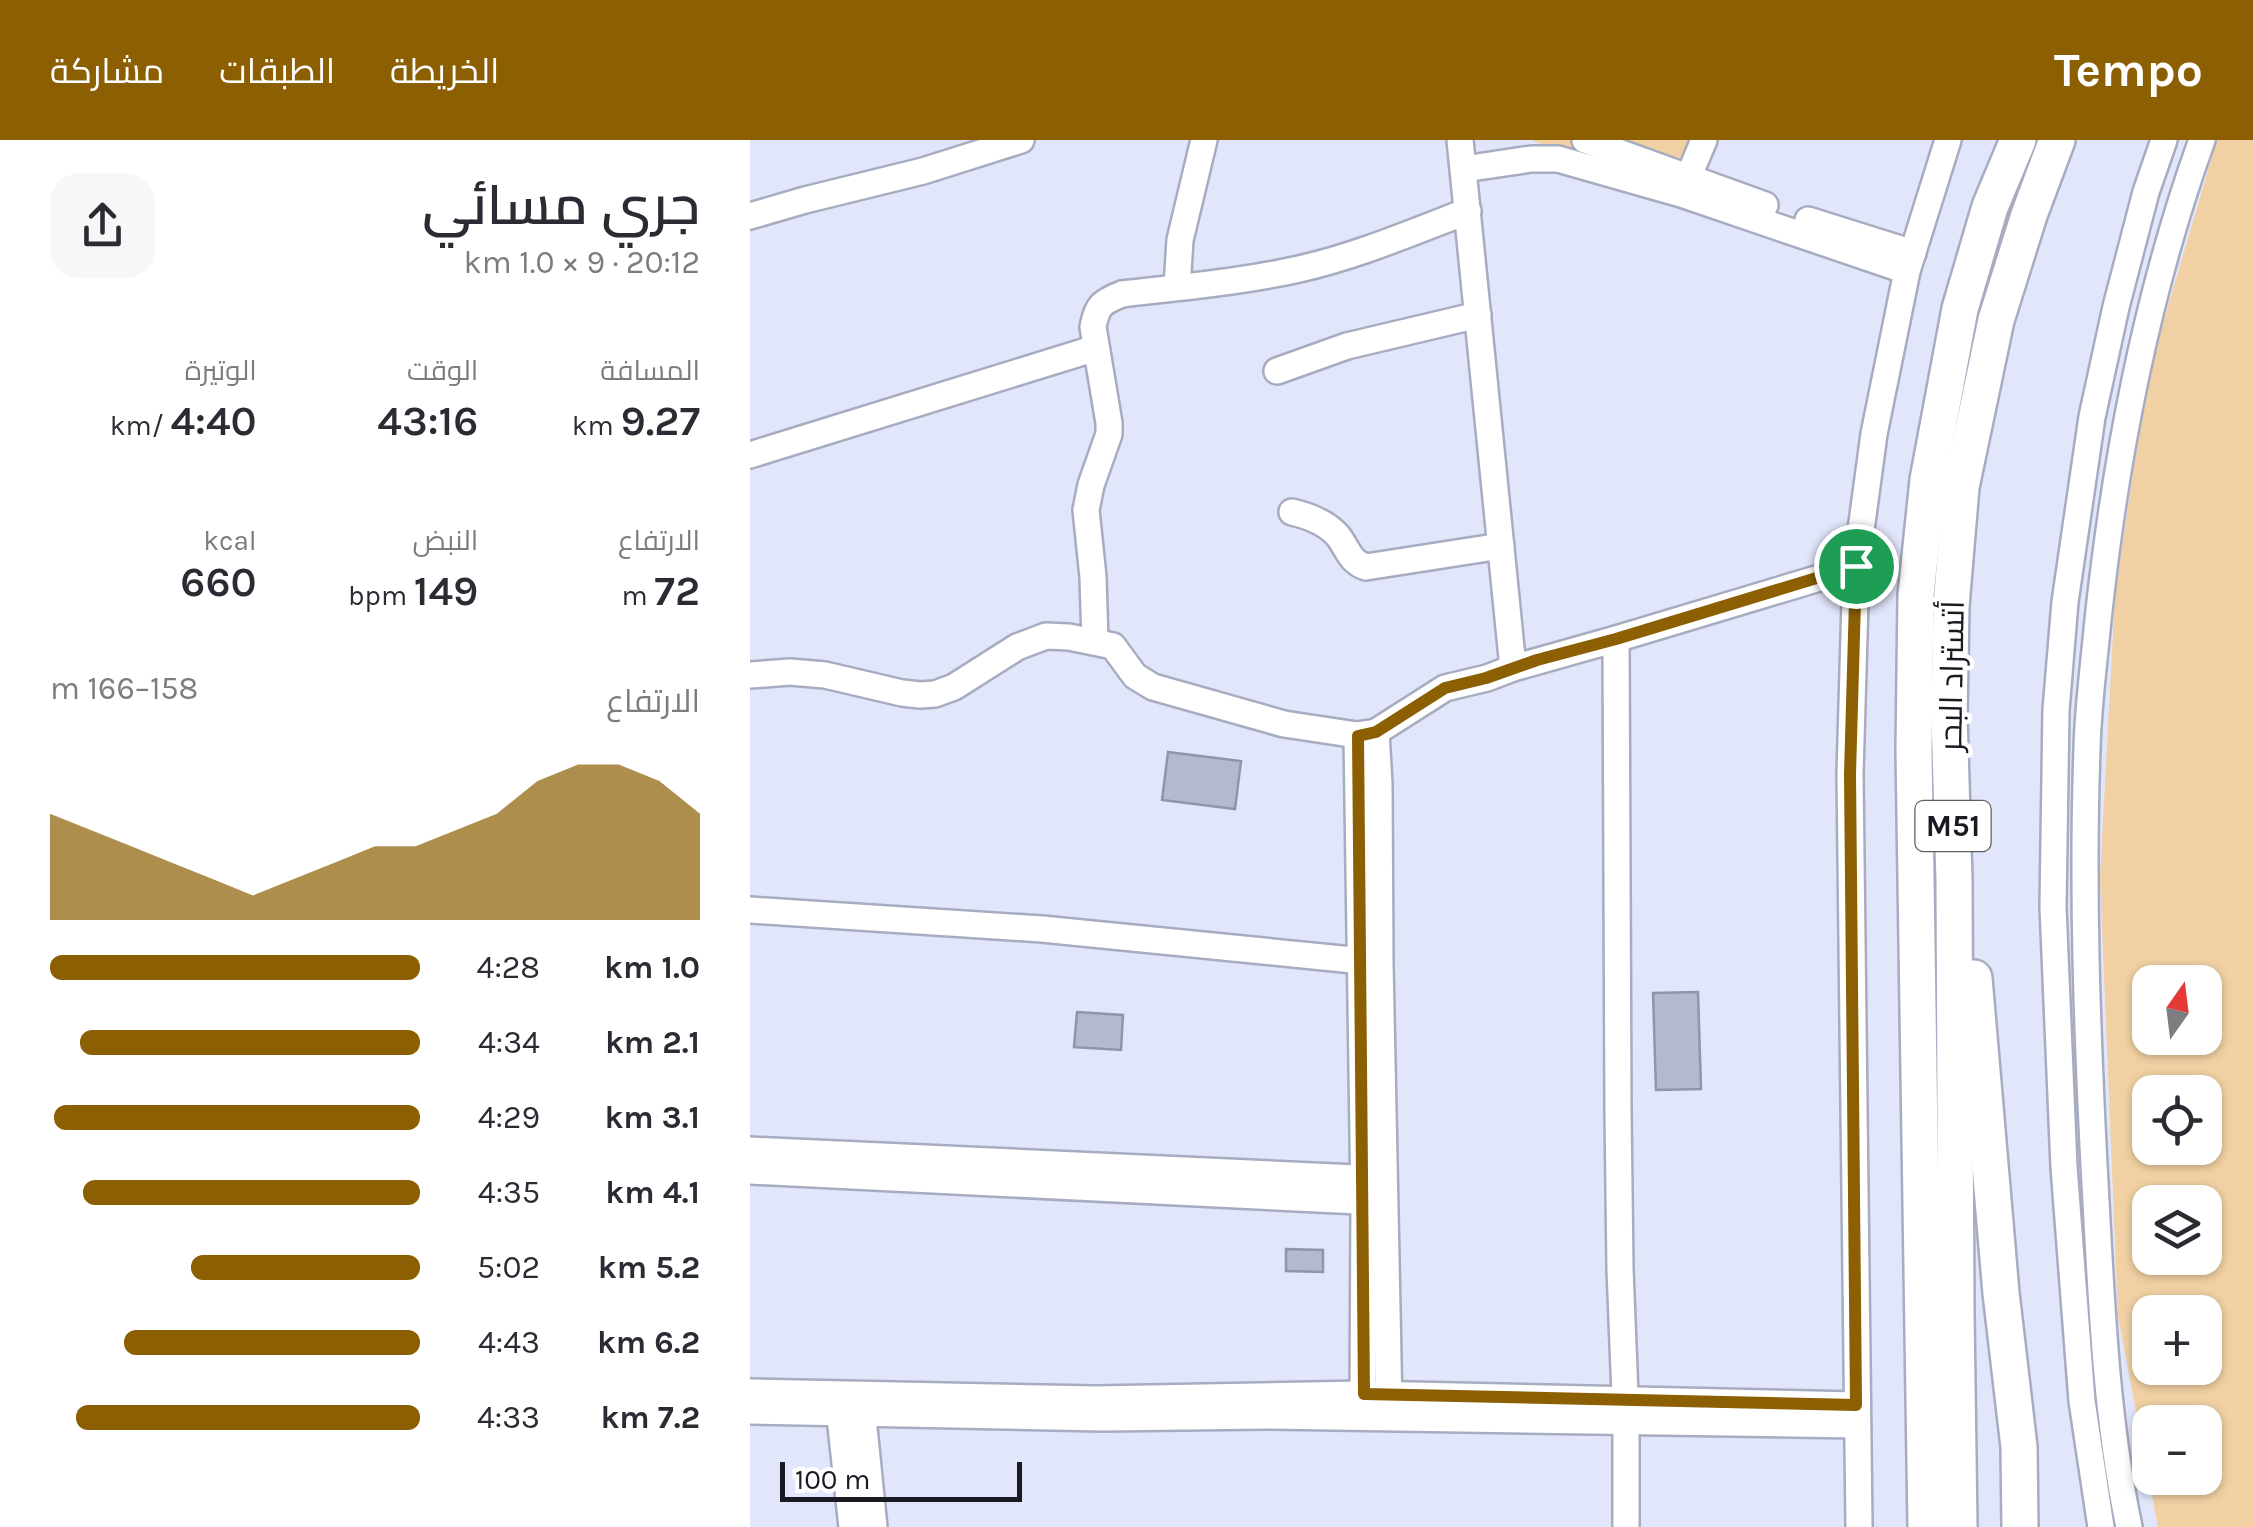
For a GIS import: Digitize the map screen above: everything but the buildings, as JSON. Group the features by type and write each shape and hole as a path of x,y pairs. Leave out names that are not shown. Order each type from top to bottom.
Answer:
{"highway":[{"name":"أتستراد البحر","path":"1926,1527 1914,750 1916,596 1928,480 1960,310 1990,207 2018,140"},
{"name":"أتستراد البحر","path":"1959,1527 1951,606 1961,487 1996,320 2057,140"},
{"path":"1954,879 1971,954 1979,1018 2001,1293 2019,1447 2020,1527"}],"street":[{"path":"750,216 924,171 1021,140"},
{"path":"1177,287 1180,240 1204,140"},
{"path":"1460,140 1512,668"},
{"path":"1585,140 1684,186 1910,262"},
{"path":"1684,186 1704,140"},
{"path":"1858,1527 1850,828 1856,566 1874,434 1910,262 1948,140"},
{"path":"2101,1527 2087,1444 2070,1261 2054,907 2056,710 2065,602 2092,417 2116,307 2164,140"},
{"path":"2129,1527 2104,1346 2090,1101 2086,748 2106,554 2122,446 2175,221 2202,140"},
{"path":"1464,169 1558,159 1684,186"},
{"path":"1095,641 1086,510 1109,434 1093,327 1095,313 1104,301 1122,294 1302,269 1468,211"},
{"path":"1277,371 1347,346 1478,315"},
{"path":"750,455 1096,348"},
{"path":"1292,512 1324,524 1356,564 1366,567 1501,546"},
{"path":"750,675 825,675 902,693 935,694 968,680 1030,640 1046,636 1112,646 1134,676 1153,687 1284,724 1366,734 1435,693 1856,566"},
{"path":"1616,639 1618,1112 1626,1527"},
{"path":"1366,734 1376,1406"},
{"path":"750,910 1042,929 1369,962"},
{"path":"750,1150 1374,1191"},
{"path":"750,1171 1374,1191"},
{"path":"750,1392 850,1404 1104,1418 1376,1406 1856,1415"},
{"path":"750,1411 850,1404"},
{"path":"850,1404 852,1527"},
{"path":"850,1404 874,1527"}],"shaded area":[{"path":"1533,140 1709,140 1689,188"},
{"path":"2217,140 2253,140 2253,1527 2158,1527 2152,1495 2222,1495 2222,1405 2135,1405 2118,1316 2100,878 2115,595 2148,374"}],"route":[{"path":"1856,566 1850,774 1856,1405 1364,1394 1358,736 1376,732 1445,688 1856,566"}]}
